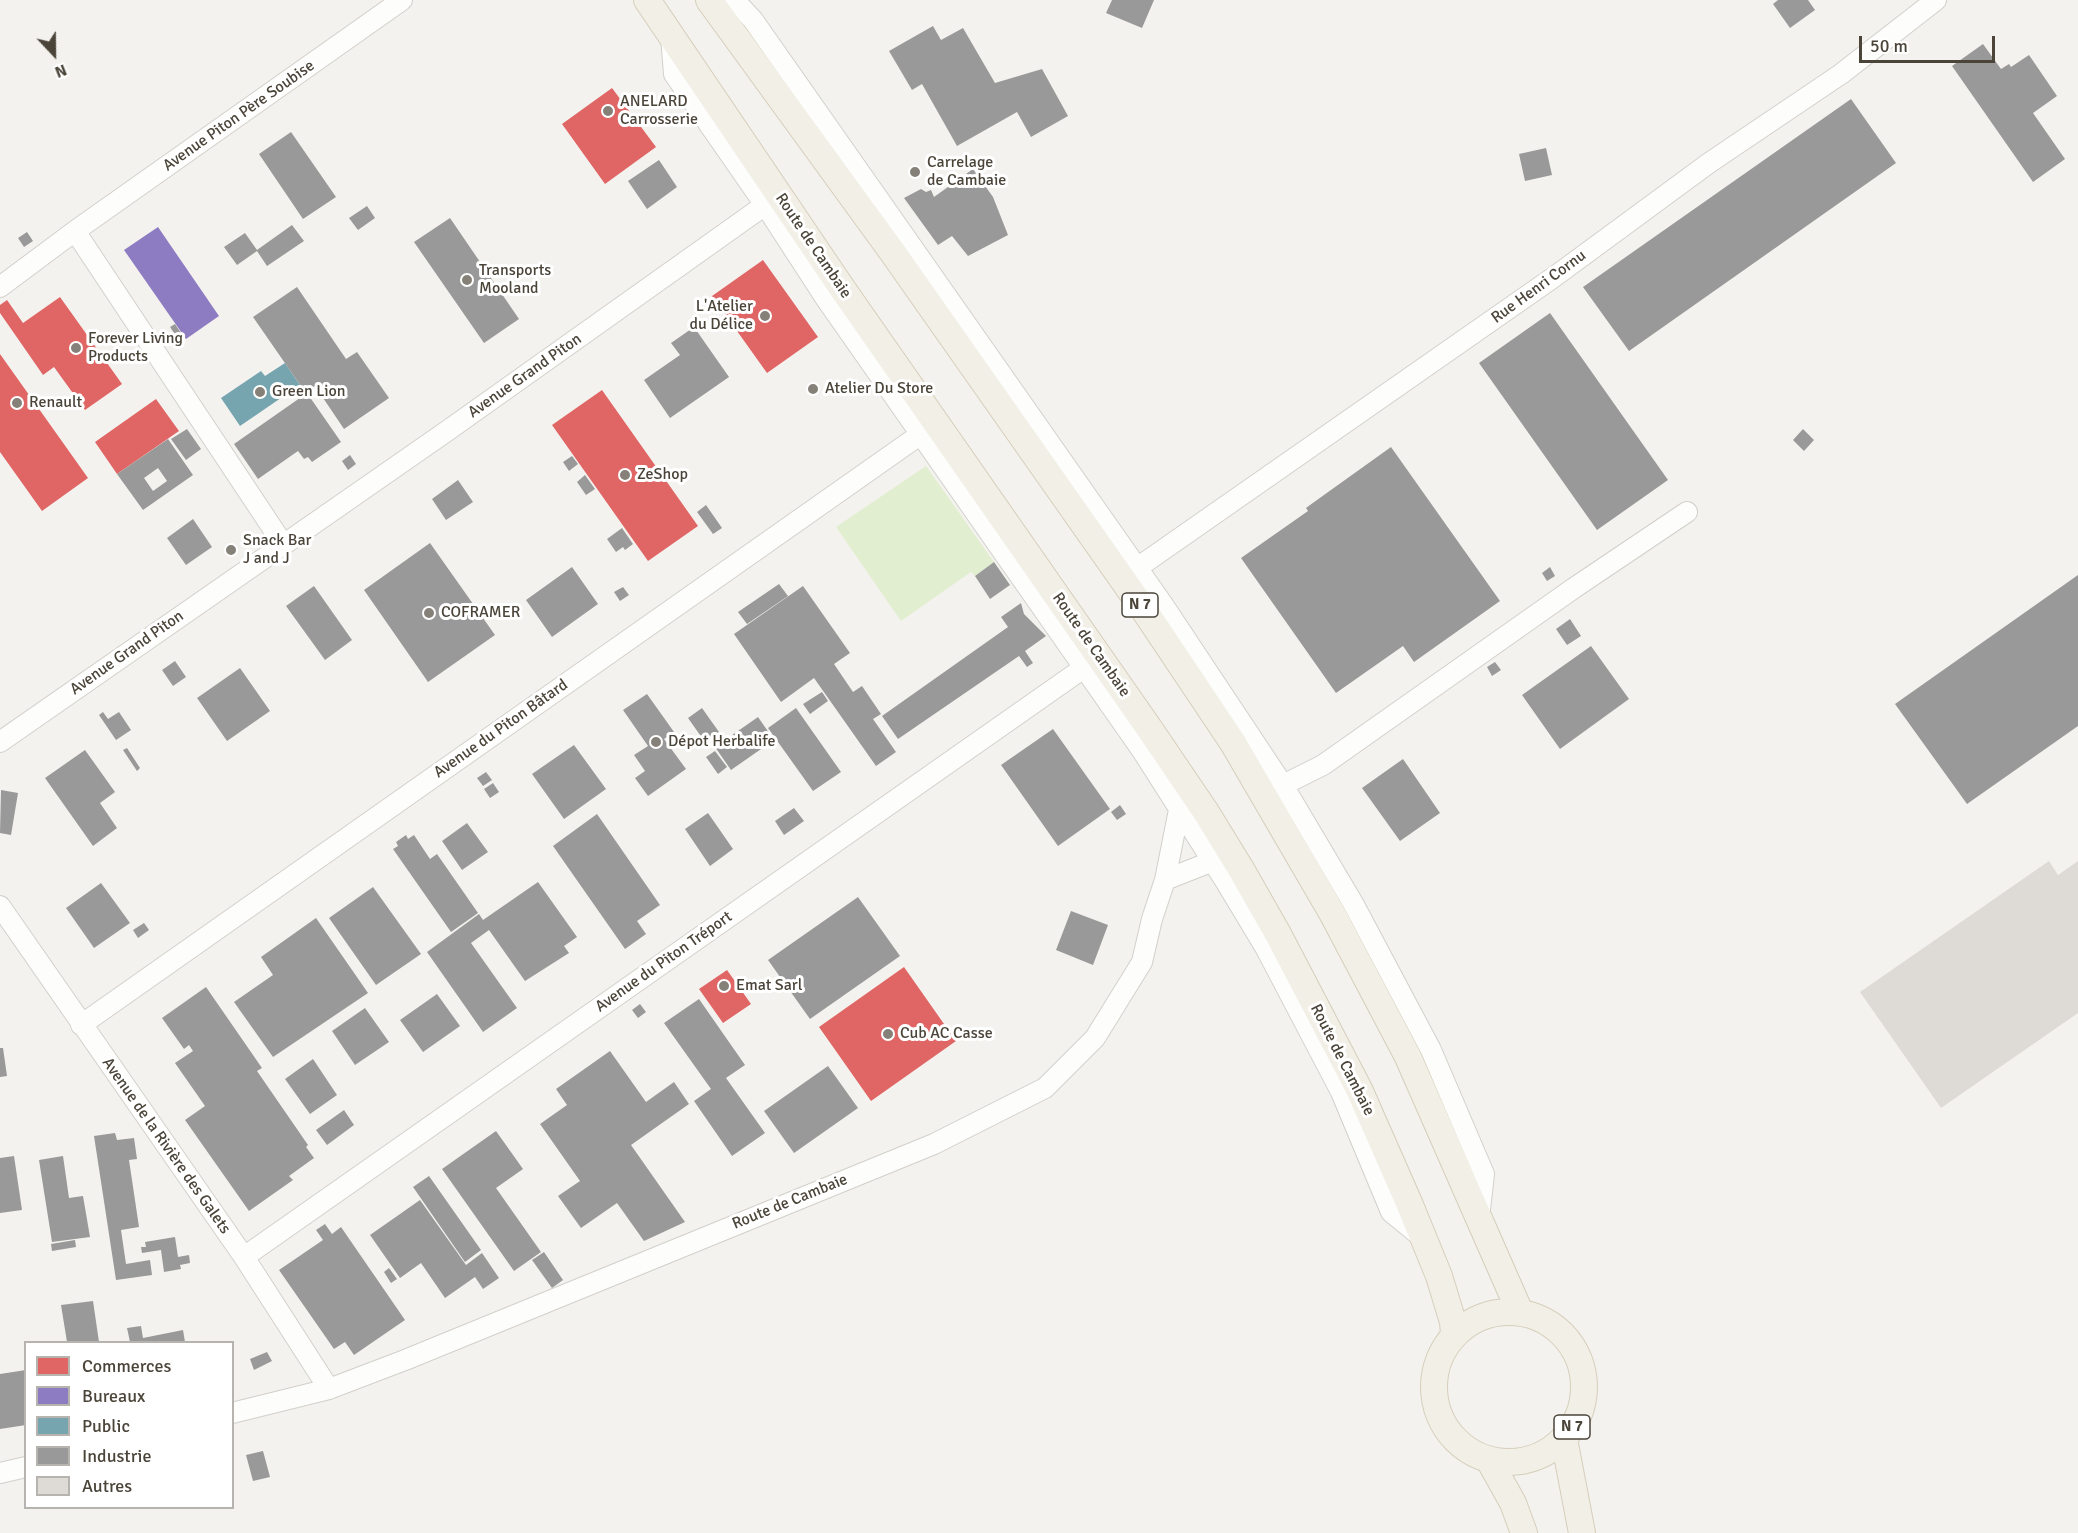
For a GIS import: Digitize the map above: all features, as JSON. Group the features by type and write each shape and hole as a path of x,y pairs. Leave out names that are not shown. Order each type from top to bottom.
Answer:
{"main road":[{"name":"Route de Cambaie","path":"646,0 842,288 1143,718 1206,812 1278,934 1359,1089 1439,1276 1453,1322 1454,1334"},
{"name":"N 7","path":"710,2 920,292 1144,610 1233,743 1332,913 1408,1057 1520,1312"},
{"name":"N 7","path":"1502,1312 1520,1312 1542,1319 1562,1332 1576,1351 1584,1378 1584,1397 1577,1419 1564,1439 1549,1451 1532,1459 1510,1462 1489,1460 1467,1450 1450,1434 1438,1414 1433,1391 1436,1368 1445,1346 1454,1334 1472,1321 1502,1312"},
{"path":"1564,1439 1582,1533"},
{"path":"1489,1460 1513,1503 1524,1533"}],"street":[{"name":"Avenue Piton Père Soubise","path":"75,231 402,0"},
{"name":"Rue Henri Cornu","path":"1137,568 1536,290 1709,163 1841,74 1936,0"},
{"path":"710,2 743,2 766,39 1164,606 1283,785 1353,903 1431,1050 1484,1174 1479,1218"},
{"path":"671,37 674,74 765,205 826,299 1085,668 1213,861 1264,947 1341,1092 1391,1212 1424,1239"},
{"name":"Avenue Grand Piton","path":"0,742 456,425 765,205"},
{"path":"0,286 75,231 283,544"},
{"name":"Avenue du Piton Bâtard","path":"81,1025 921,434"},
{"path":"1283,785 1323,765 1574,588 1687,512"},
{"name":"Avenue du Piton Tréport","path":"244,1257 1085,668"},
{"name":"Route de Cambaie","path":"234,1412 328,1389 405,1360 934,1144 1044,1088 1095,1038 1142,962 1152,919 1165,880 1179,810"},
{"path":"1165,880 1213,861"},
{"name":"Avenue de la Rivière des Galets","path":"0,906 244,1257 328,1389"},
{"path":"0,1473 24,1467"}],"green space":[{"path":"926,466 994,562 975,576 971,572 901,621 836,527"}],"building: Commerces":[{"path":"612,88 656,147 605,184 562,124"},
{"name":"L'Atelier du Délice","path":"763,260 818,337 767,373 712,296"},
{"path":"60,297 122,384 85,410 54,367 43,375 0,313 0,305 7,300 23,323"},
{"name":"Renault","path":"0,354 88,478 42,511 0,452"},
{"name":"ZeShop","path":"602,390 698,526 648,561 552,425"},
{"path":"156,399 179,431 117,474 95,442"},
{"name":"Cub AC Casse","path":"904,967 956,1041 871,1101 819,1027"},
{"path":"727,970 751,1004 723,1023 699,989"}],"building: Bureaux":[{"path":"158,227 219,316 186,339 124,250"}],"building: Public":[{"name":"Green Lion","path":"285,363 300,385 240,426 221,398 261,371 265,376"}],"building: Industrie":[{"path":"1112,0 1154,0 1142,28 1106,13"},
{"path":"1778,0 1808,0 1815,10 1790,28 1773,4"},
{"path":"933,26 941,40 963,28 995,83 1042,69 1068,116 1031,137 1017,112 957,146 922,84 912,90 889,51"},
{"path":"1983,44 2001,69 2009,64 2011,67 2029,55 2057,96 2033,113 2065,159 2033,182 1952,66"},
{"path":"1851,99 1896,163 1629,351 1583,287"},
{"path":"291,132 336,197 303,219 259,154"},
{"path":"1546,148 1552,175 1525,181 1519,154"},
{"path":"659,160 677,187 647,209 628,181"},
{"path":"973,169 993,197 1008,235 968,256 952,236 938,245 904,198 921,189 926,192 931,190 934,197"},
{"path":"367,206 375,218 358,230 349,218"},
{"name":"Transports Mooland","path":"450,218 519,319 484,343 414,242"},
{"path":"292,225 304,241 267,266 257,251 237,265 224,247 245,233 257,250"},
{"path":"27,232 33,241 24,247 18,238"},
{"path":"297,287 346,359 357,352 389,398 344,429 315,386 305,392 253,317"},
{"path":"1550,313 1668,480 1597,530 1479,363"},
{"path":"175,324 181,333 176,336 170,327"},
{"path":"694,327 729,377 670,418 644,380 680,355 671,343"},
{"path":"307,393 341,442 312,462 308,457 304,459 298,451 258,479 234,444"},
{"path":"187,429 201,449 186,460 171,439"},
{"path":"1803,429 1814,440 1804,451 1793,440"},
{"path":"168,439 193,475 143,510 117,474","holes":["158,468 167,481 153,491 144,478"]},
{"path":"1391,447 1500,601 1414,662 1403,646 1336,693 1241,558 1308,511 1306,508"},
{"path":"350,455 356,464 348,470 342,461"},
{"path":"572,456 578,464 569,471 563,462"},
{"path":"585,475 595,489 586,495 577,482"},
{"path":"458,480 473,502 446,520 432,499"},
{"path":"706,505 722,528 713,534 697,512"},
{"path":"193,519 212,547 186,565 167,538"},
{"path":"622,528 633,544 625,550 623,547 616,552 607,539"},
{"name":"COFRAMER","path":"430,543 495,635 428,682 364,590"},
{"path":"994,562 1010,585 990,599 975,576"},
{"path":"572,567 598,604 552,637 526,600"},
{"path":"1550,567 1555,576 1547,581 1542,573"},
{"path":"2078,575 2078,726 1967,804 1895,704"},
{"path":"779,584 788,596 747,624 738,612"},
{"path":"314,586 352,640 325,660 286,606"},
{"path":"803,586 850,653 834,664 853,692 862,686 881,714 873,719 896,752 876,766 814,678 781,702 734,634"},
{"path":"623,587 629,595 620,601 614,592"},
{"path":"1021,603 1024,614 1046,636 1025,651 1033,663 1027,667 1019,656 898,739 882,716 1008,627 1001,617"},
{"path":"1570,619 1581,636 1567,645 1556,629"},
{"path":"1591,646 1629,699 1560,749 1522,695"},
{"path":"175,661 186,677 173,686 162,670"},
{"path":"1495,662 1501,670 1492,676 1487,667"},
{"path":"240,668 270,711 227,741 197,698"},
{"path":"822,692 828,701 810,714 803,704"},
{"name":"Dépot Herbalife","path":"647,694 674,732 664,739 686,769 648,796 635,778 645,771 634,755 648,746 623,710"},
{"path":"702,708 719,732 705,742 688,718"},
{"path":"796,708 841,772 813,791 768,728"},
{"path":"103,712 108,719 119,712 131,730 116,740 99,715"},
{"path":"758,717 774,740 731,770 715,747"},
{"path":"1053,729 1110,809 1058,846 1001,765"},
{"path":"574,745 606,789 564,819 532,774"},
{"path":"127,748 140,768 137,771 123,750"},
{"path":"85,750 115,792 100,803 117,828 93,846 45,778"},
{"path":"715,751 727,767 718,774 706,757"},
{"path":"1403,759 1440,813 1400,841 1362,788"},
{"path":"486,772 492,780 483,786 477,778"},
{"path":"493,783 499,792 490,798 484,789"},
{"path":"1,790 18,793 11,835 0,833"},
{"path":"1120,805 1126,814 1117,820 1111,812"},
{"path":"794,808 804,821 784,835 775,821"},
{"path":"708,813 733,849 710,866 685,829"},
{"path":"597,814 660,905 637,921 646,934 625,949 553,846"},
{"path":"467,823 488,852 462,870 442,841"},
{"path":"406,835 408,839 414,835 430,859 437,854 478,913 451,932 393,849 398,846 396,842"},
{"path":"538,882 577,937 564,946 569,953 525,981 489,930 471,943 517,1008 483,1032 427,952 479,914 483,920"},
{"path":"101,883 130,923 94,948 66,908"},
{"path":"373,887 421,954 376,985 329,918"},
{"path":"858,897 900,956 810,1019 768,960"},
{"path":"1071,911 1108,925 1093,965 1056,950"},
{"path":"316,918 368,993 273,1057 234,1002 273,975 261,957"},
{"path":"144,923 149,930 138,938 133,930"},
{"path":"206,987 262,1068 257,1071 308,1145 306,1147 314,1158 289,1176 293,1180 249,1211 185,1120 205,1106 175,1063 193,1051 189,1045 184,1049 162,1018"},
{"path":"437,994 460,1026 423,1052 400,1020"},
{"path":"699,999 745,1065 726,1078 765,1133 732,1156 694,1101 711,1089 664,1023"},
{"path":"640,1004 646,1012 638,1018 632,1010"},
{"path":"365,1008 389,1042 355,1065 332,1031"},
{"path":"0,1048 3,1048 7,1076 0,1077"},
{"path":"610,1051 646,1102 674,1082 689,1104 631,1145 685,1222 644,1241 617,1203 581,1228 558,1196 580,1181 540,1124 567,1105 556,1089"},
{"path":"313,1059 337,1095 310,1114 285,1079"},
{"path":"828,1066 858,1108 794,1153 764,1111"},
{"path":"344,1110 354,1125 327,1145 316,1130"},
{"path":"496,1131 523,1169 496,1188 541,1252 514,1271 442,1169"},
{"path":"115,1133 117,1140 134,1138 137,1159 129,1160 139,1227 121,1230 126,1264 150,1260 152,1275 116,1280 94,1136"},
{"path":"14,1156 22,1210 0,1213 0,1158"},
{"path":"63,1156 69,1198 83,1196 90,1237 52,1242 39,1160"},
{"path":"429,1176 481,1250 465,1262 413,1187"},
{"path":"420,1200 466,1265 482,1253 499,1278 483,1289 475,1277 445,1298 421,1263 400,1278 370,1235"},
{"path":"325,1224 332,1234 341,1227 405,1320 354,1355 345,1342 334,1349 279,1270 323,1240 316,1230"},
{"path":"175,1237 178,1257 189,1255 190,1263 180,1265 181,1269 164,1272 161,1250 142,1253 141,1247 146,1247 145,1242"},
{"path":"75,1240 76,1247 52,1251 51,1244"},
{"path":"544,1252 563,1280 552,1288 532,1260"},
{"path":"389,1268 397,1279 391,1283 384,1272"},
{"path":"93,1301 99,1341 67,1341 61,1305"},
{"path":"141,1326 143,1338 183,1330 185,1341 130,1341 127,1328"},
{"path":"267,1352 272,1361 254,1370 250,1359"},
{"path":"24,1370 24,1425 0,1429 0,1374"},
{"path":"263,1451 270,1477 253,1481 246,1455"}],"building: Autres":[{"path":"2049,861 2058,875 2078,861 2078,1013 1941,1108 1860,992"}],"place":[{"name":"ANELARD Carrosserie","path":"608,111"},
{"name":"Carrelage de Cambaie","path":"915,172"},
{"name":"Transports Mooland","path":"467,280"},
{"name":"L'Atelier du Délice","path":"765,316"},
{"name":"Forever Living Products","path":"76,348"},
{"name":"Atelier Du Store","path":"813,389"},
{"name":"Green Lion","path":"260,392"},
{"name":"Renault","path":"17,403"},
{"name":"ZeShop","path":"625,475"},
{"name":"Snack Bar J and J","path":"231,550"},
{"name":"COFRAMER","path":"429,613"},
{"name":"Dépot Herbalife","path":"656,742"},
{"name":"Emat Sarl","path":"724,986"},
{"name":"Cub AC Casse","path":"888,1034"}]}
